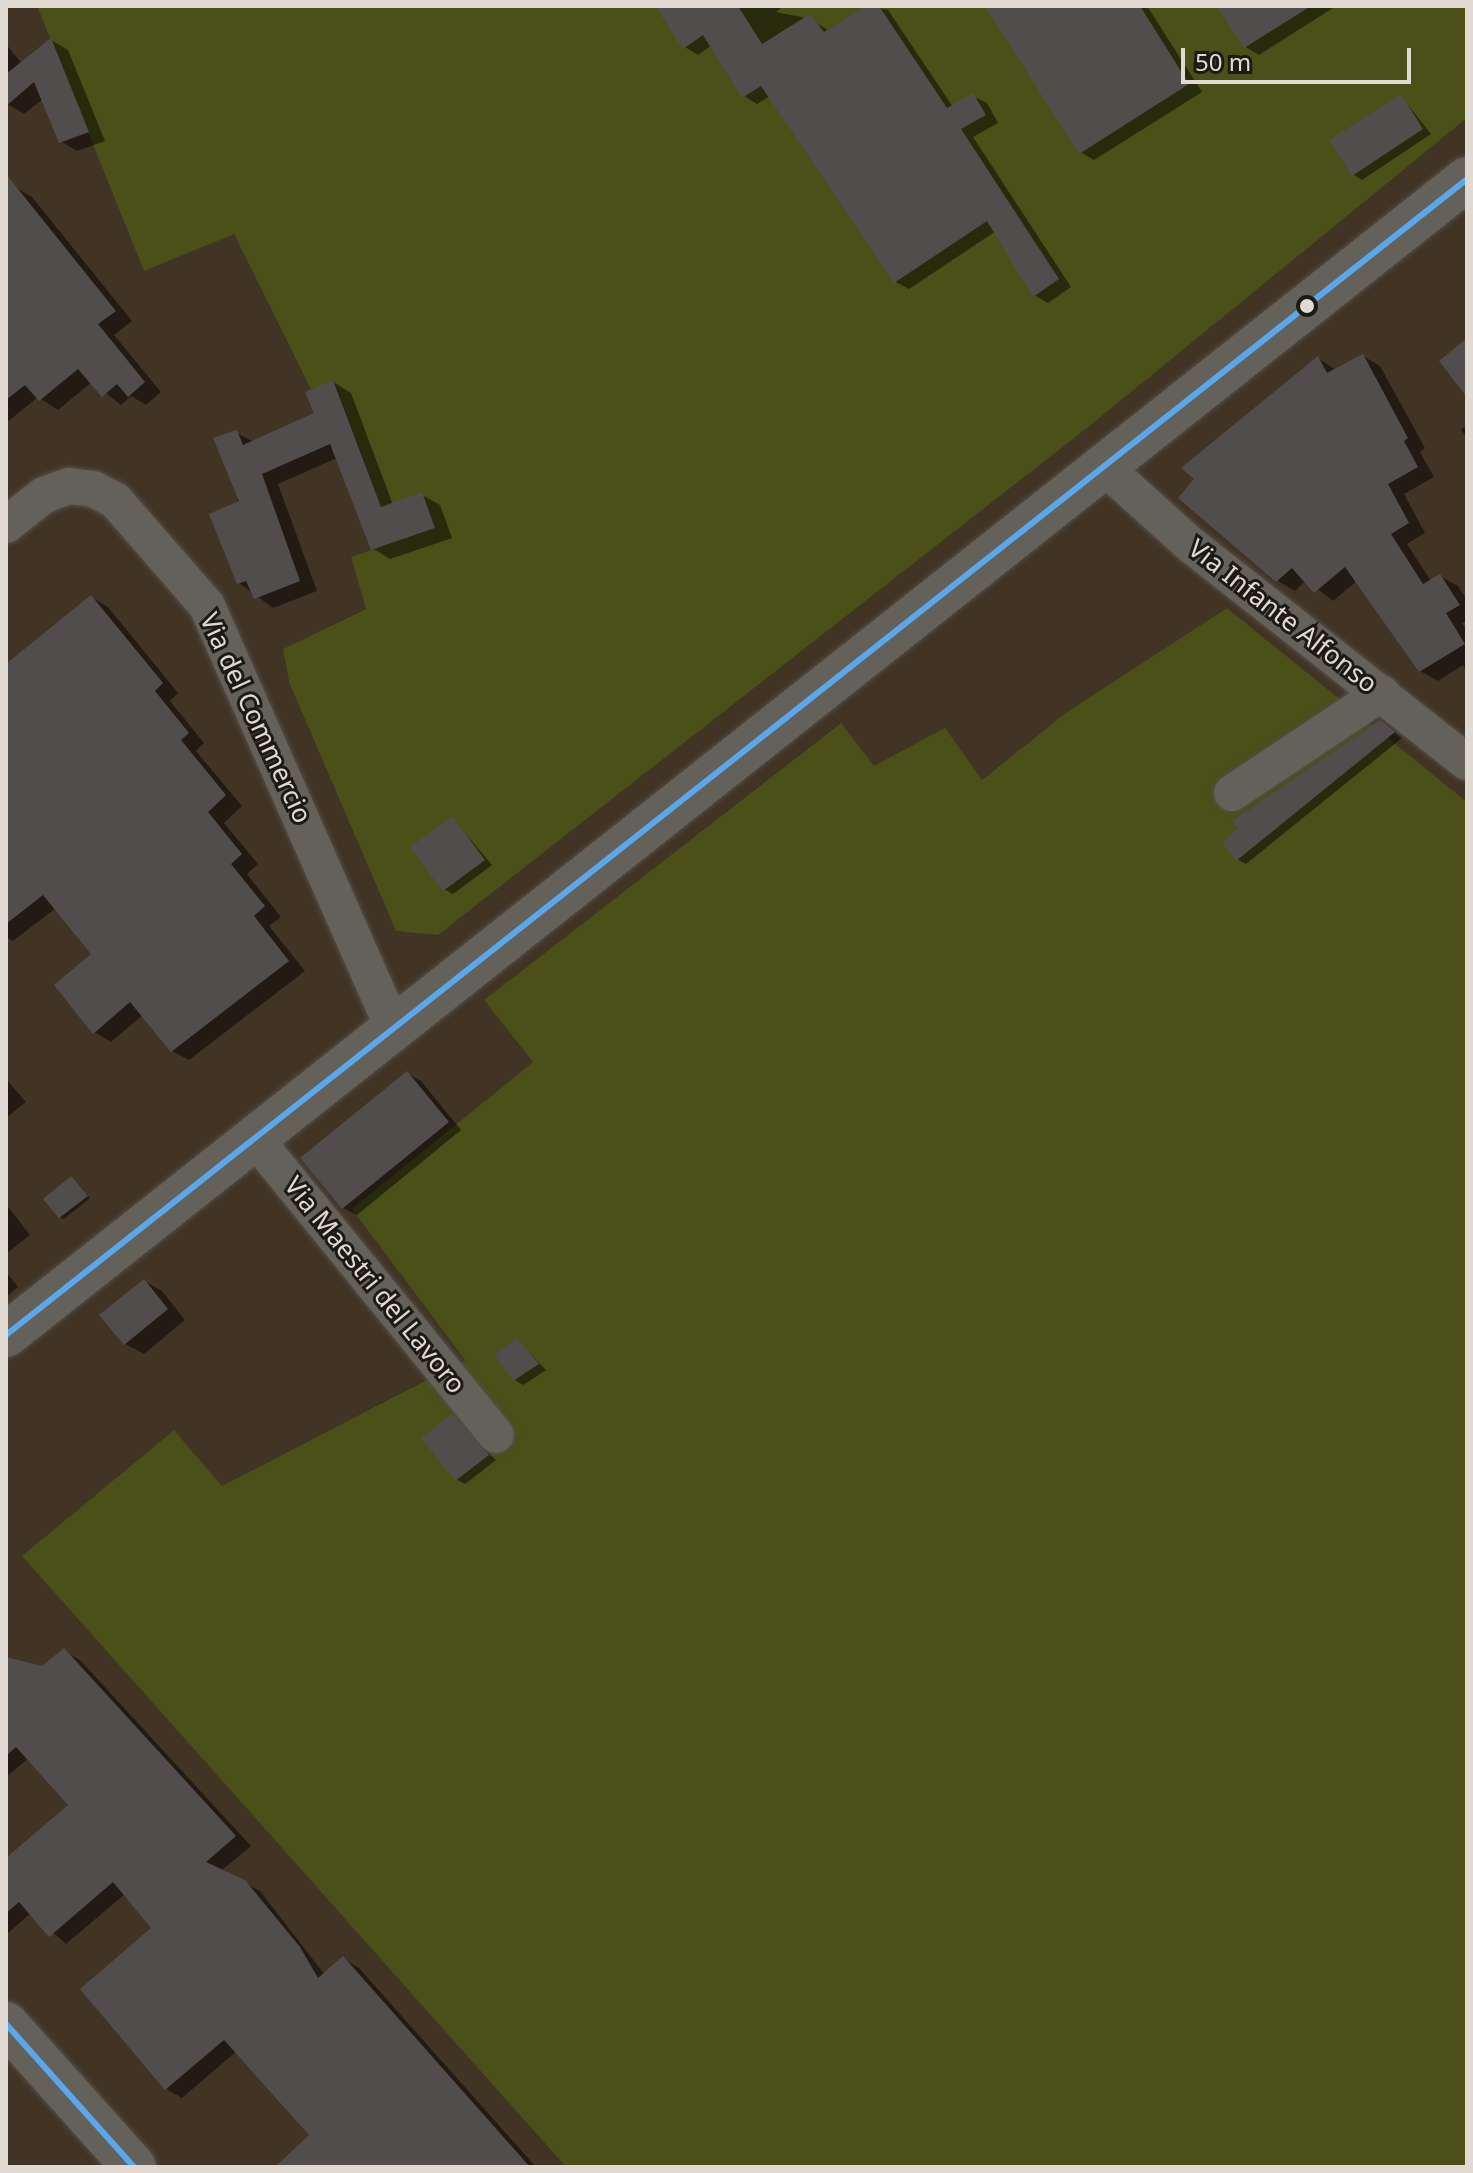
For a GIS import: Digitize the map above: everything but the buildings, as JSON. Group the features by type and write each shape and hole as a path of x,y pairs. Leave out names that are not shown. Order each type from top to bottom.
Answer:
{"main road":[{"path":"6,1335 253,1136 1467,179"},
{"path":"6,2024 134,2167"}],"street":[{"name":"Via Infante Alfonso","path":"1102,465 1191,545 1467,762"},
{"name":"Via del Commercio","path":"6,525 44,495 69,486 93,489 115,500 207,606 393,1028"},
{"path":"1232,793 1382,693"},
{"name":"Via Maestri del Lavoro","path":"253,1136 496,1435"}],"shaded area":[{"path":"6,6 37,6 144,271 233,233 310,389 333,380 381,507 422,492 435,528 351,557 366,608 283,649 289,682 396,931 438,935 1092,424 1467,118 1467,802 1227,608 1067,712 981,780 874,766 840,723 484,1000 534,1062 352,1209 465,1359 222,1486 174,1430 22,1556 566,2167 6,2167"}],"green space":[{"path":"37,6 1467,6 1467,118 1092,424 438,935 396,931 289,682 283,649 366,609 351,557 435,528 422,493 381,507 334,381 311,390 234,234 144,271"},
{"path":"1227,608 1467,802 1467,2167 566,2167 22,1556 174,1430 222,1486 465,1360 352,1209 533,1062 484,1000 841,723 874,766 945,728 982,780 1067,712"}],"transit line":[{"path":"6,1335 1467,179"},
{"path":"6,2024 134,2167"}]}
